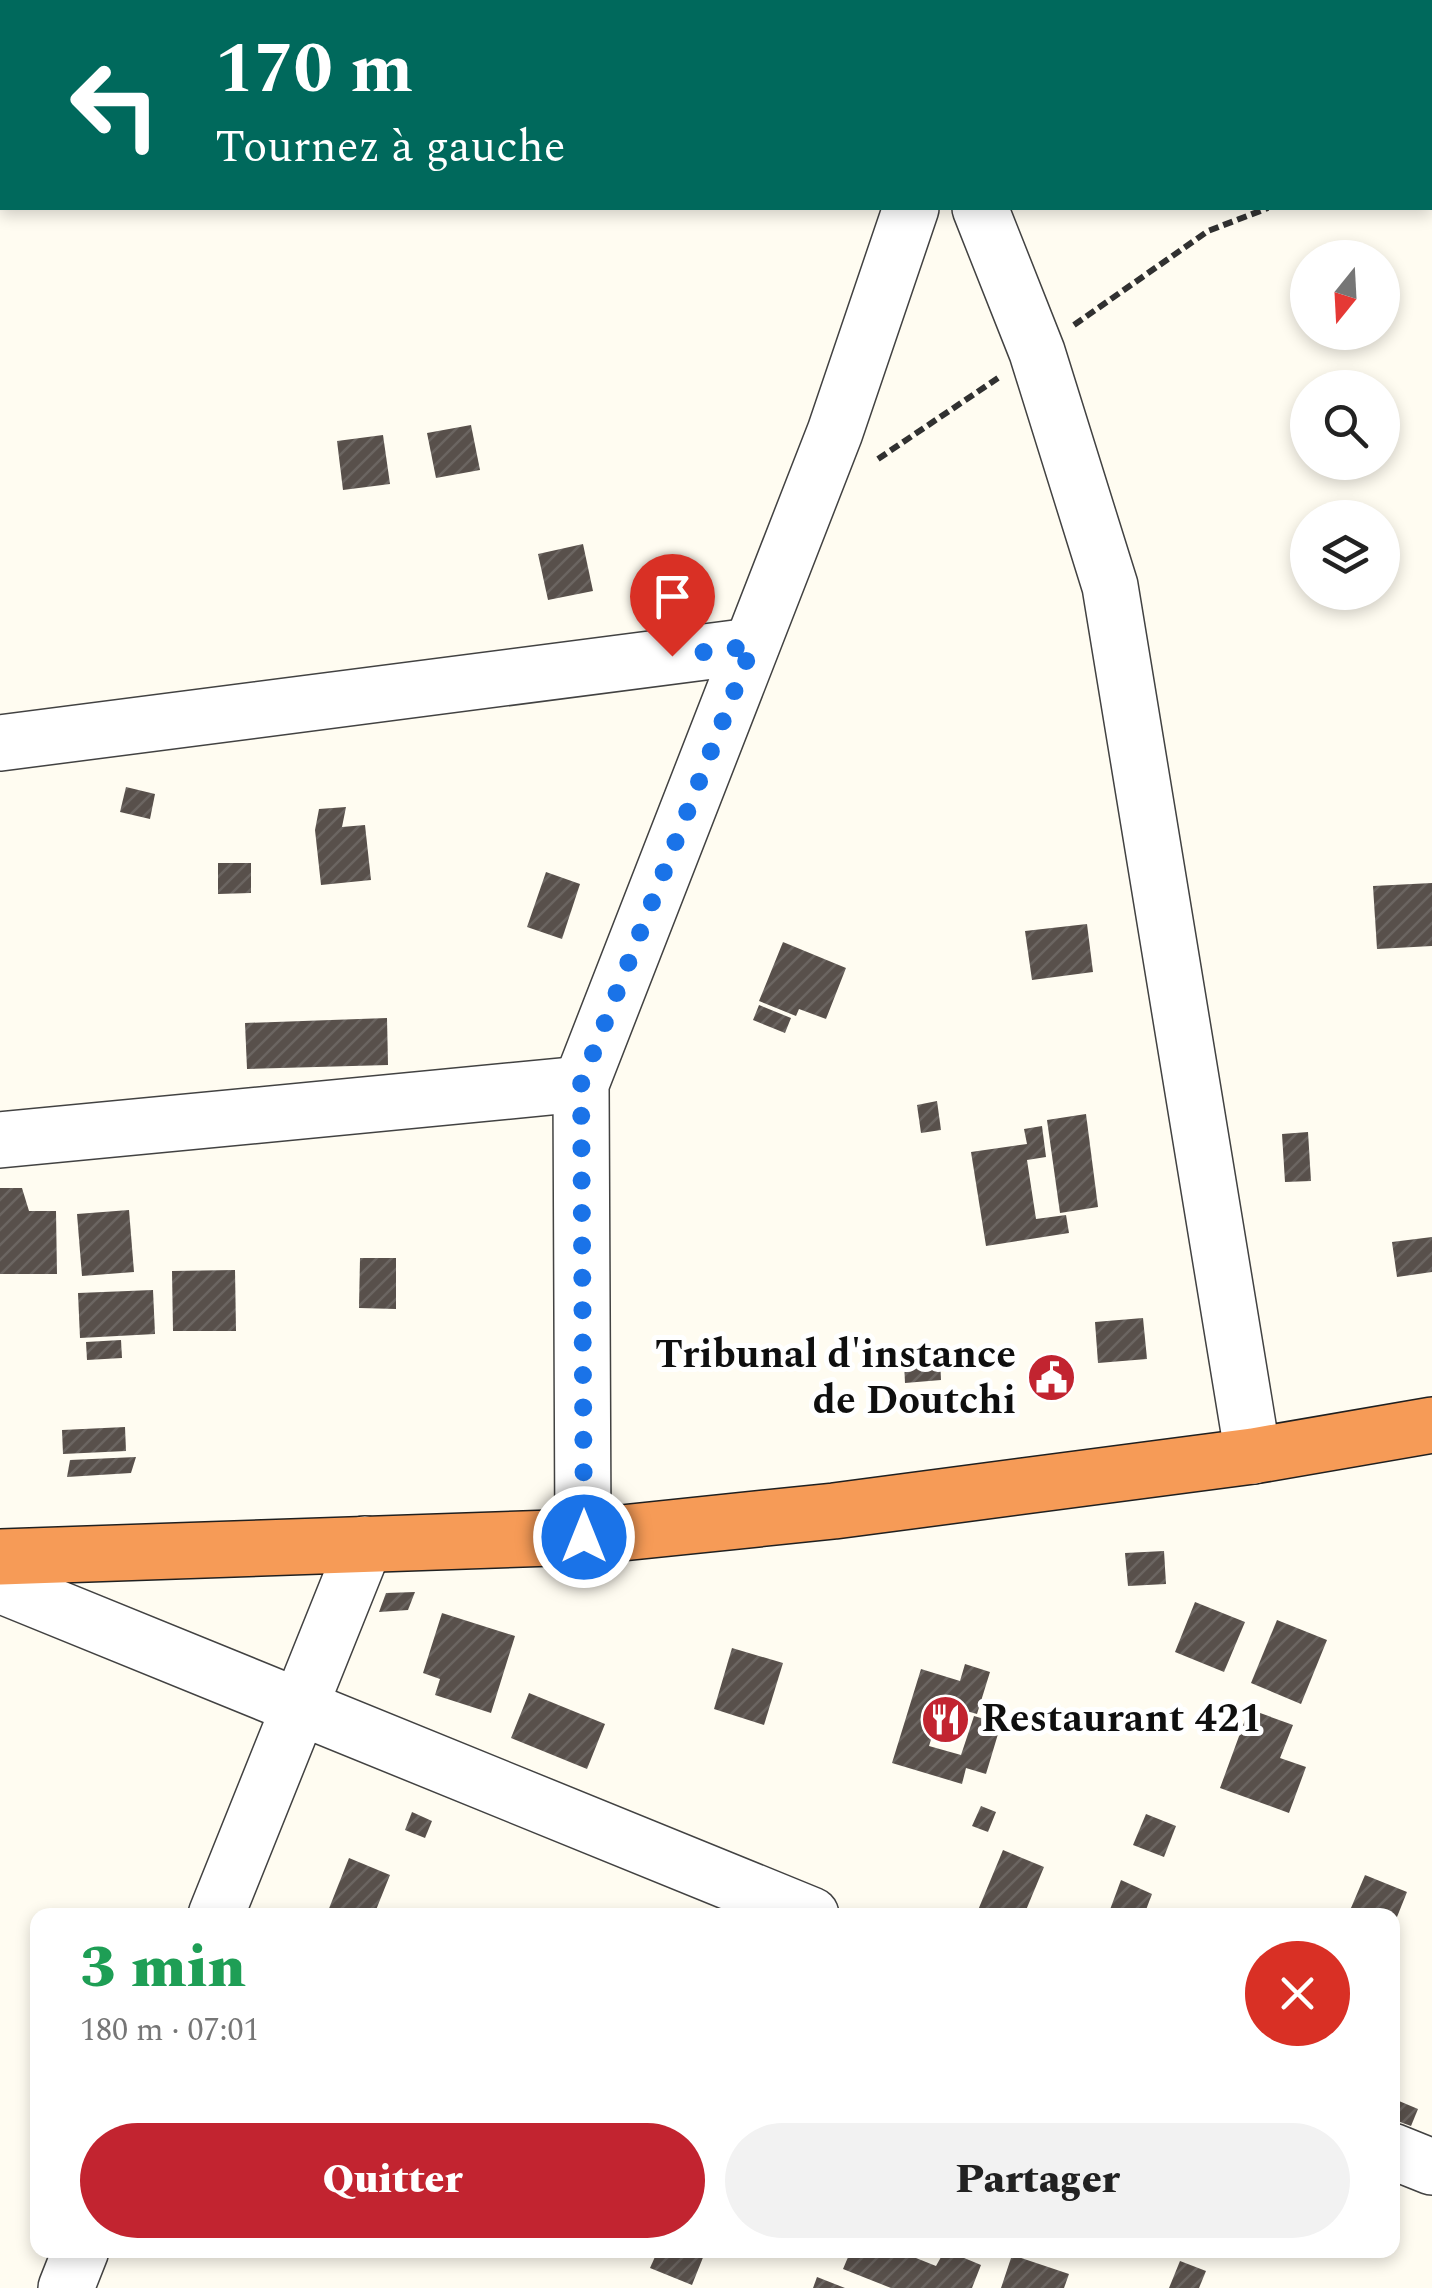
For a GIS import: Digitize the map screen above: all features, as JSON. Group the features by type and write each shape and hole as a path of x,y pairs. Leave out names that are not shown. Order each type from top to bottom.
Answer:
{"highway":[{"path":"0,1557 584,1537 834,1511 1253,1456 1432,1425"}],"street":[{"path":"584,1537 581,1084 835,432 910,210"},
{"path":"981,210 1037,352 1110,586 1253,1456"},
{"path":"0,743 752,646"},
{"path":"0,1140 581,1084"},
{"path":"219,1908 366,1544"},
{"path":"0,1585 794,1908"},
{"path":"1400,2155 1432,2168"},
{"path":"66,2288 78,2258"}],"building":[{"path":"471,425 480,470 436,478 427,433"},
{"path":"383,435 390,484 343,490 337,441"},
{"path":"583,544 593,591 548,600 538,554"},
{"path":"126,787 155,794 150,819 120,812"},
{"path":"346,807 342,827 365,825 371,880 321,885 315,830 319,809"},
{"path":"218,863 251,863 251,893 218,894"},
{"path":"546,872 580,884 562,939 527,927"},
{"path":"1432,883 1432,946 1377,949 1373,886"},
{"path":"1087,924 1093,972 1032,980 1025,931"},
{"path":"783,942 846,968 826,1019 799,1009 796,1016 759,1001"},
{"path":"759,1005 791,1018 785,1033 753,1020"},
{"path":"387,1018 388,1065 247,1069 245,1023"},
{"path":"937,1101 941,1130 921,1133 917,1105"},
{"path":"1086,1114 1098,1207 1060,1213 1047,1120"},
{"path":"1042,1126 1046,1157 1027,1160 1036,1219 1066,1215 1069,1233 986,1246 971,1152 1027,1144 1024,1129"},
{"path":"1308,1132 1311,1181 1285,1182 1282,1134"},
{"path":"0,1188 22,1188 29,1211 56,1211 57,1274 0,1274"},
{"path":"129,1210 134,1272 82,1276 77,1214"},
{"path":"1432,1237 1432,1272 1397,1277 1392,1242"},
{"path":"360,1258 396,1258 396,1309 359,1308"},
{"path":"235,1270 236,1331 173,1331 172,1271"},
{"path":"153,1290 155,1334 80,1338 78,1293"},
{"path":"1143,1318 1147,1359 1098,1363 1095,1322"},
{"path":"121,1340 122,1358 87,1360 86,1342"},
{"path":"940,1359 941,1380 905,1383 904,1362"},
{"path":"125,1427 126,1451 63,1454 62,1430"},
{"path":"136,1457 131,1473 67,1477 70,1460"},
{"path":"1164,1551 1166,1584 1128,1586 1125,1553"},
{"path":"415,1592 408,1610 379,1612 386,1593"},
{"path":"1195,1602 1245,1622 1224,1672 1175,1652"},
{"path":"442,1613 515,1636 491,1713 435,1695 440,1679 423,1673"},
{"path":"1277,1620 1327,1640 1301,1704 1251,1683"},
{"path":"732,1648 783,1663 764,1725 714,1709"},
{"path":"965,1664 990,1672 977,1714 942,1704 929,1746 961,1755 974,1716 1001,1724 986,1774 966,1768 962,1784 892,1763 921,1669 960,1681"},
{"path":"529,1693 605,1724 587,1769 511,1738"},
{"path":"1249,1709 1293,1725 1280,1758 1306,1767 1289,1813 1220,1788"},
{"path":"981,1806 996,1812 988,1832 972,1826"},
{"path":"412,1812 432,1821 425,1838 405,1830"},
{"path":"1146,1814 1176,1826 1164,1857 1133,1845"},
{"path":"1003,1850 1044,1867 1027,1908 979,1908"},
{"path":"349,1858 390,1875 377,1908 329,1908"},
{"path":"1365,1875 1407,1892 1400,1910 1351,1908"},
{"path":"1121,1880 1152,1894 1147,1908 1111,1908"},
{"path":"1400,2101 1418,2109 1411,2126 1400,2122"},
{"path":"654,2258 703,2258 692,2285 650,2268"},
{"path":"848,2258 916,2258 936,2266 940,2258 964,2258 981,2265 972,2288 891,2288 843,2269"},
{"path":"1011,2258 1069,2274 1064,2288 1001,2288"},
{"path":"1180,2261 1206,2271 1199,2288 1169,2288"},
{"path":"817,2277 845,2288 813,2288"}],"place":[{"name":"Tribunal d'instance de Doutchi","path":"1051,1378"},
{"name":"Restaurant 421","path":"946,1719"}],"route":[{"path":"584,1537 581,1084 752,646 672,656"}]}
